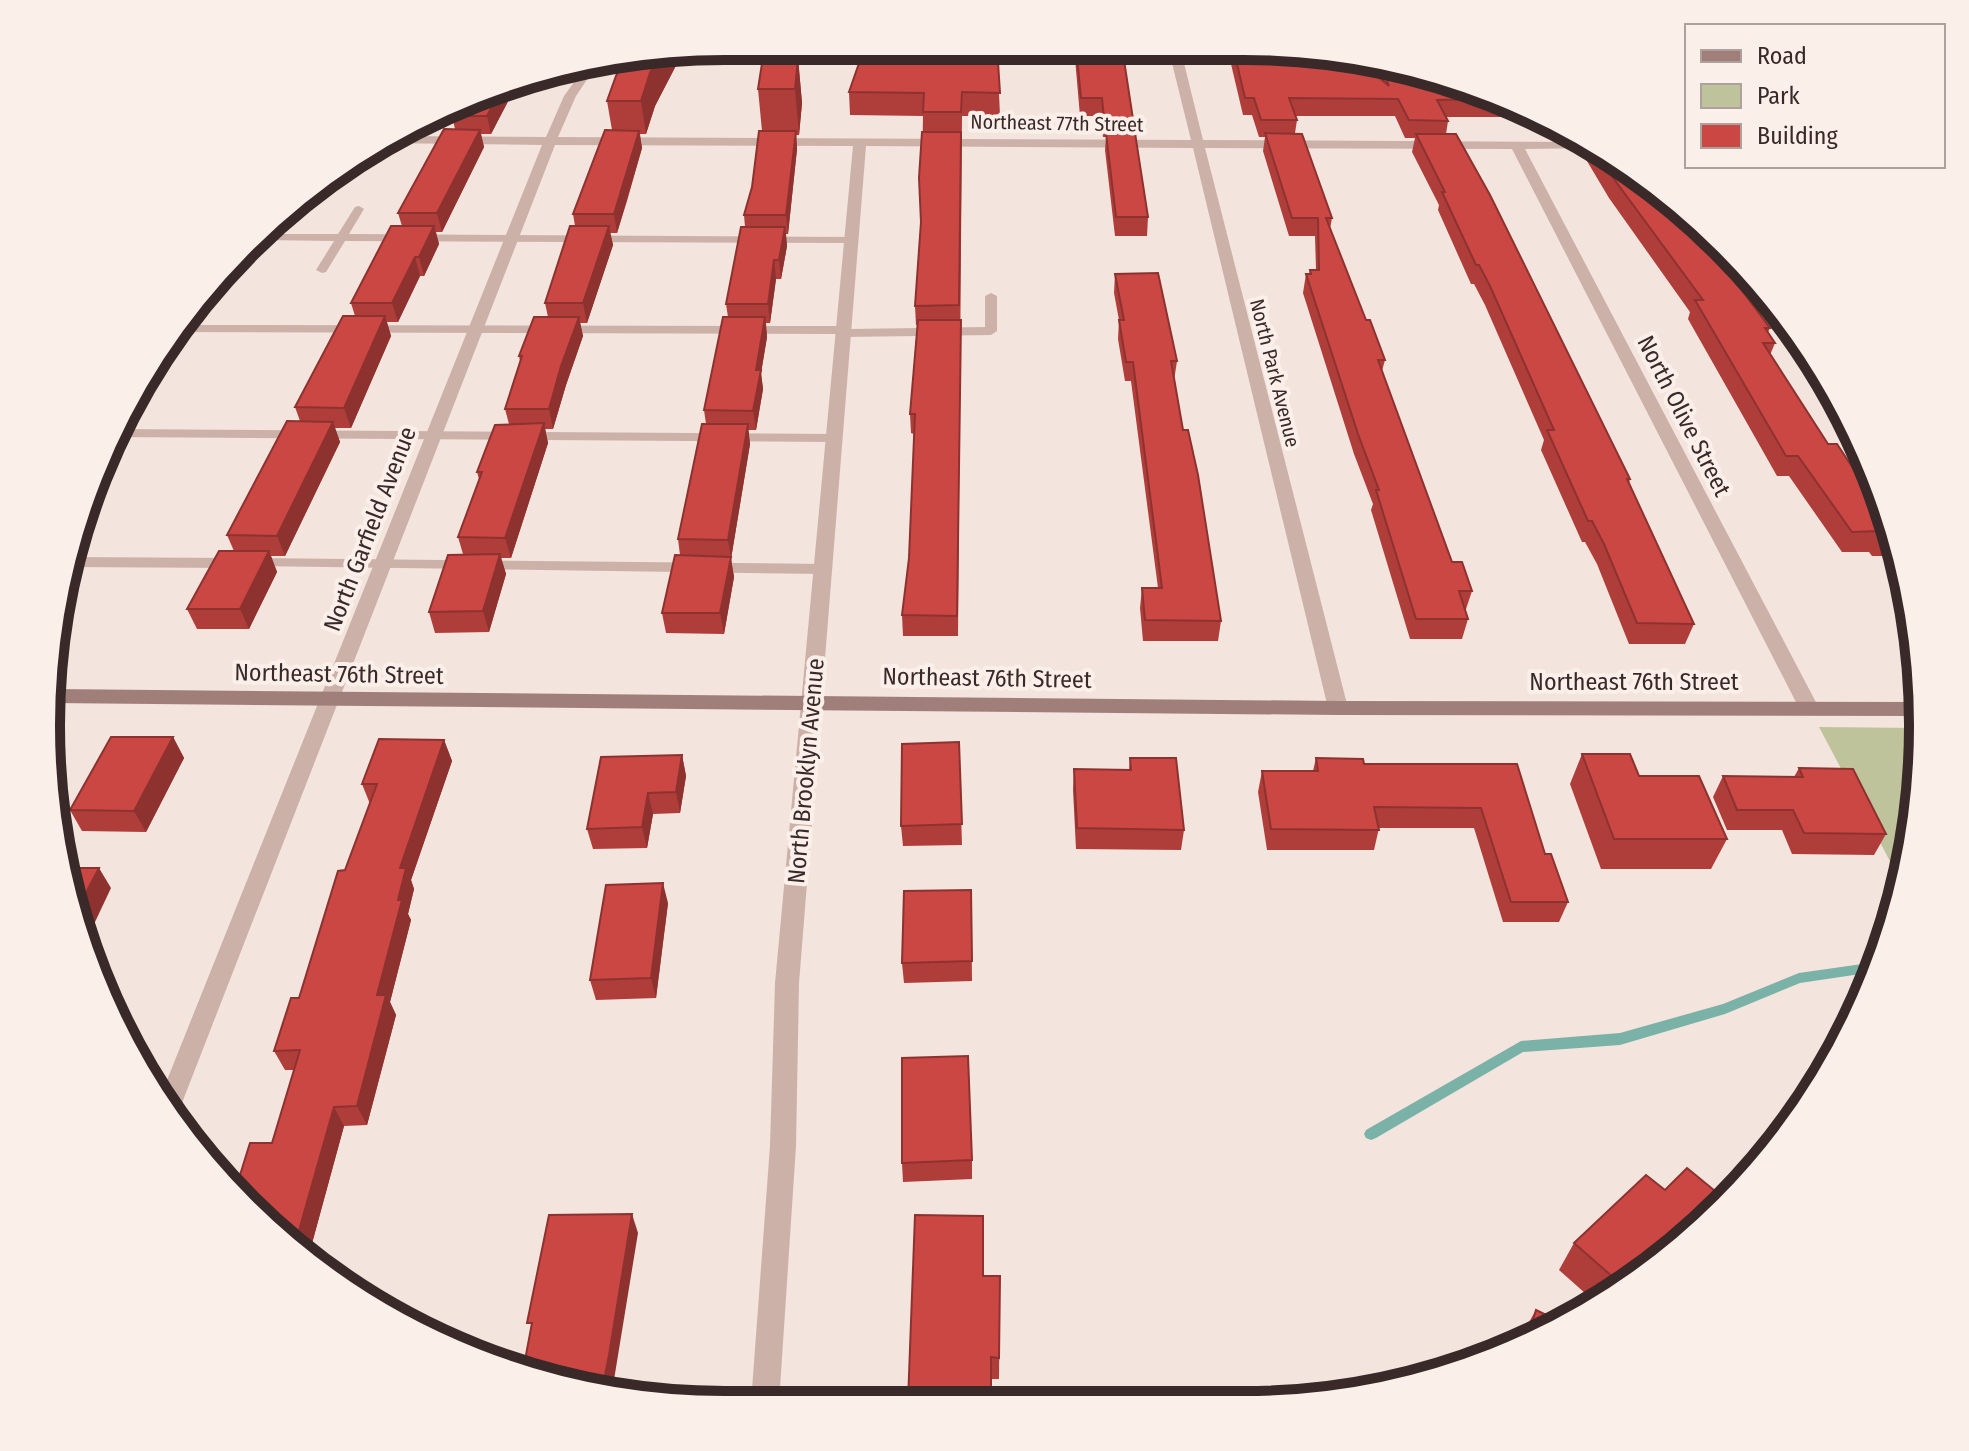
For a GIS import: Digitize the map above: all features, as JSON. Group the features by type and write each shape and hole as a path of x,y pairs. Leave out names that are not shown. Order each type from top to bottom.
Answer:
{"street":[{"name":"North Park Avenue","path":"1177,60 1338,708"},
{"name":"North Garfield Avenue","path":"173,1096 509,239 570,96 585,76"},
{"name":"Northeast 77th Street","path":"410,140 1570,146"},
{"name":"North Brooklyn Avenue","path":"766,1391 783,1146 787,983 860,140"},
{"name":"North Olive Street","path":"1516,145 1809,708"},
{"name":"Northeast 76th Street","path":"61,696 1338,708 1909,709"}],"lane":[{"path":"322,270 359,209"},
{"path":"274,237 852,240"},
{"path":"192,329 991,331 991,296"},
{"path":"128,433 835,438"},
{"path":"81,562 824,569"}],"green space":[{"path":"1819,727 1909,728 1908,769 1893,867"}],"building":[{"path":"763,60 798,60 795,89 758,89"},
{"path":"860,60 998,60 1000,93 962,92 961,112 923,112 924,93 849,92"},
{"path":"1077,60 1124,60 1133,119 1104,119 1102,98 1081,98"},
{"path":"1236,60 1287,61 1373,73 1389,86 1385,76 1468,99 1437,100 1448,121 1409,120 1398,99 1289,98 1297,120 1261,120 1254,98 1245,98"},
{"path":"655,64 641,101 607,101 620,69"},
{"path":"494,102 487,116 460,116"},
{"path":"444,129 480,130 437,213 398,213"},
{"path":"605,130 639,131 614,214 573,214"},
{"path":"759,131 796,131 786,215 744,215 752,187"},
{"path":"922,132 961,132 959,305 915,306 921,222 919,178"},
{"path":"1106,133 1135,133 1148,217 1116,217"},
{"path":"1265,133 1302,134 1332,218 1326,218 1385,360 1378,360 1452,562 1462,562 1472,591 1459,591 1468,619 1416,619 1376,490 1379,490 1306,274 1311,274 1310,270 1319,270 1318,218 1292,218"},
{"path":"1416,134 1456,134 1490,195 1630,479 1627,479 1694,624 1637,623 1604,544 1592,521 1588,521 1547,430 1554,430 1490,286 1479,265 1476,265"},
{"path":"1607,168 1682,225 1722,264 1770,328 1765,328 1775,343 1763,343 1828,444 1837,444 1863,483 1880,532 1852,532 1798,456 1786,456 1695,300 1703,300"},
{"path":"391,226 434,226 392,303 351,303"},
{"path":"570,226 609,226 583,303 545,303"},
{"path":"741,227 785,227 779,260 774,260 768,304 726,304"},
{"path":"1158,273 1177,361 1171,361 1183,430 1188,430 1198,475 1221,621 1145,620 1142,588 1162,588 1133,362 1126,362 1119,320 1124,320 1115,274"},
{"path":"343,316 385,316 344,408 295,407"},
{"path":"534,317 579,317 549,409 505,409 522,356 519,356"},
{"path":"723,317 765,317 756,370 761,370 753,411 704,410"},
{"path":"918,320 961,320 957,616 902,615 909,558 915,414 910,414"},
{"path":"287,421 333,422 277,536 227,535"},
{"path":"544,423 505,538 458,537 495,425"},
{"path":"702,424 748,424 728,540 678,539"},
{"path":"219,551 269,551 240,609 187,609"},
{"path":"500,554 483,611 429,612 448,555"},
{"path":"675,555 731,557 720,613 662,613"},
{"path":"111,737 173,737 134,811 70,810"},
{"path":"379,739 444,740 400,868 406,868 398,900 402,900 377,995 386,995 357,1106 334,1107 298,1235 239,1179 250,1143 272,1143 300,1050 274,1051 291,998 299,998 338,871 345,870 377,784 362,784"},
{"path":"959,742 962,824 901,826 902,744"},
{"path":"1582,754 1630,754 1639,776 1699,776 1727,839 1614,839"},
{"path":"682,755 676,792 648,793 642,827 587,829 601,757"},
{"path":"1130,758 1176,758 1184,830 1077,828 1074,769 1131,770"},
{"path":"1316,758 1363,759 1364,764 1517,764 1545,854 1551,854 1568,902 1511,902 1481,808 1374,807 1379,830 1271,829 1262,771 1318,771"},
{"path":"1799,768 1853,769 1886,834 1804,833 1793,810 1737,810 1723,776 1803,777"},
{"path":"76,868 99,868 83,898"},
{"path":"663,883 651,978 590,980 606,885"},
{"path":"971,890 972,961 902,963 904,891"},
{"path":"968,1056 972,1160 902,1163 902,1058"},
{"path":"1687,1168 1717,1193 1682,1226 1614,1278 1574,1243 1646,1175 1665,1190"},
{"path":"632,1214 604,1379 525,1360 532,1323 527,1323 549,1215"},
{"path":"915,1215 983,1216 983,1276 1000,1276 999,1358 991,1357 991,1391 908,1391"},
{"path":"1536,1310 1549,1316 1538,1322 1532,1325"}],"waterway":[{"path":"1371,1134 1521,1047 1620,1039 1725,1009 1799,978 1862,969"}]}
